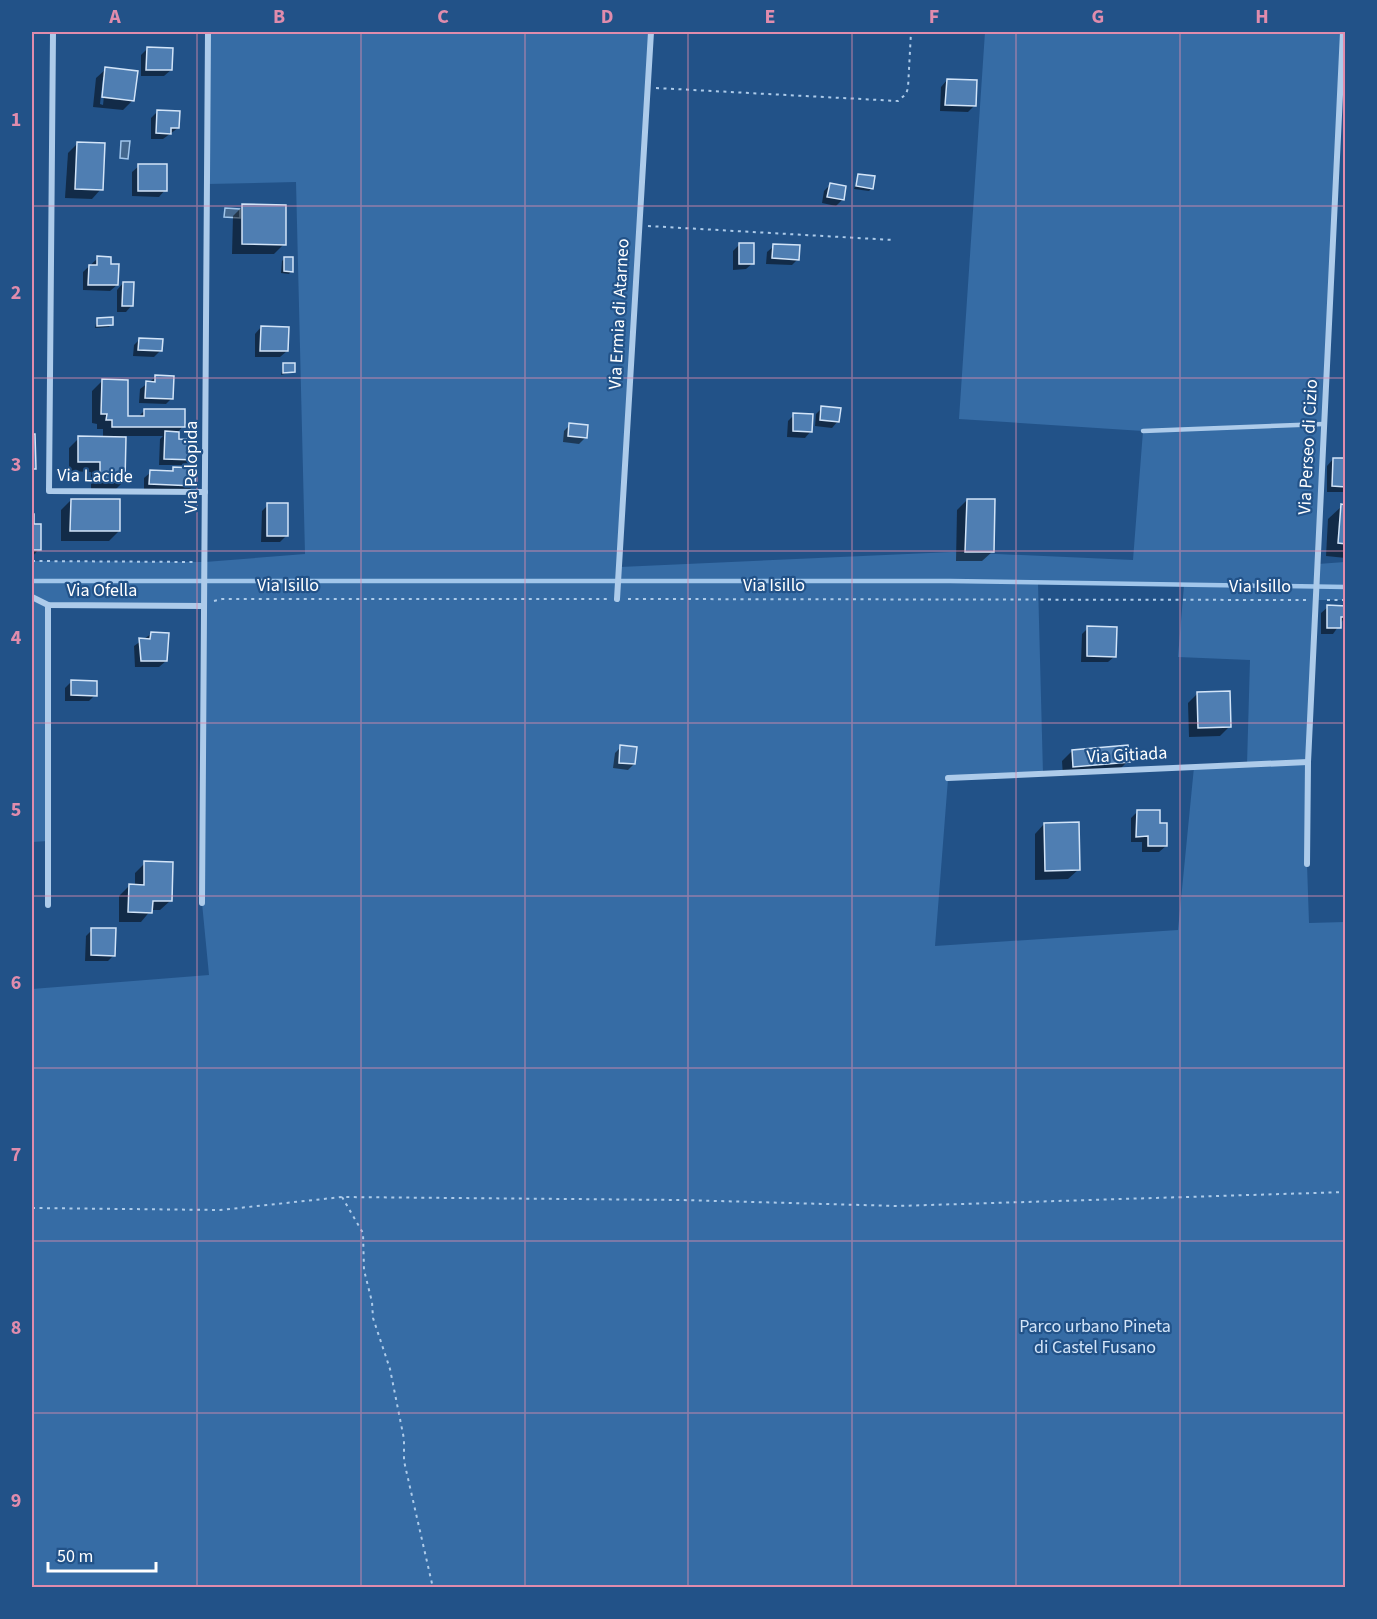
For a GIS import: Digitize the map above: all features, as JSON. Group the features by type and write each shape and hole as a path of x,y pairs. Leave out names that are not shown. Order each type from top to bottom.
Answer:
{"street":[{"name":"Via Lacide","path":"53,32 49,491 205,492"},
{"name":"Via Pelopida","path":"202,903 208,32"},
{"name":"Via Ermia di Atarneo","path":"617,599 651,32"},
{"name":"Via Perseo di Cizio","path":"1307,864 1308,762 1342,116 1343,32"},
{"path":"32,597 48,605"},
{"name":"Via Ofella","path":"48,905 48,605 203,606"},
{"name":"Via Gitiada","path":"948,778 1308,762"}],"lane":[{"path":"1143,431 1324,424"}],"path":[{"path":"647,88 898,100 906,94 908,88 911,32"},
{"path":"639,225 893,240"},
{"path":"32,561 205,562"},
{"name":"Via Isillo","path":"203,606 222,599 1346,600"},
{"path":"32,1208 220,1210 342,1197 897,1206 1346,1192"},
{"path":"342,1197 363,1233 364,1270 372,1302 373,1318 390,1369 405,1439 404,1461 433,1587"}],"green space":[{"name":"Parco urbano Pineta di Castel Fusano","path":"208,32 651,32 620,567 952,552 1133,560 1143,431 959,419 985,32 1343,32 1318,564 1345,562 1346,600 1317,600 1307,864 1309,923 1345,922 1345,1587 32,1588 32,989 209,975 202,903 203,606 48,605 48,841 32,842 32,561 205,562 305,554 296,182 207,184","holes":["1038,583 1184,585 1178,657 1250,660 1247,765 1194,767 1178,930 935,946 948,779 1043,774"]}],"shaded area":[{"path":"121,141 130,141 128,159 120,158"},
{"path":"225,208 240,209 240,218 224,217"}],"building":[{"path":"147,47 173,48 172,70 146,70"},
{"path":"105,67 138,71 134,101 102,97"},
{"path":"947,79 977,80 976,106 945,105"},
{"path":"157,110 180,111 179,128 171,128 171,134 156,133"},
{"path":"77,142 105,143 103,190 75,189"},
{"path":"138,164 167,164 167,191 138,191"},
{"path":"858,174 875,176 873,189 856,186"},
{"path":"830,183 846,186 844,200 827,197"},
{"path":"242,204 286,205 286,245 242,244"},
{"path":"739,243 754,243 754,264 739,264"},
{"path":"773,244 800,245 799,260 772,258"},
{"path":"97,256 111,257 111,264 119,264 118,285 88,285 89,265 97,265"},
{"path":"284,257 293,257 293,272 284,271"},
{"path":"123,282 134,282 133,306 122,306"},
{"path":"113,317 113,325 97,326 97,318"},
{"path":"261,326 289,327 288,351 260,351"},
{"path":"139,338 163,339 162,351 138,350"},
{"path":"283,363 295,363 295,372 283,373"},
{"path":"155,375 174,376 173,399 145,398 146,381 155,382"},
{"path":"102,379 128,380 128,416 144,416 144,409 185,409 185,427 112,427 112,420 106,420 107,414 101,414"},
{"path":"821,406 841,408 839,422 820,420"},
{"path":"793,413 813,414 812,432 793,431"},
{"path":"569,423 588,425 587,438 568,436"},
{"path":"165,431 179,432 179,439 197,440 197,460 164,459"},
{"path":"32,434 35,434 36,469 32,469"},
{"path":"78,436 126,437 125,482 100,481 100,462 78,462"},
{"path":"1333,458 1346,458 1346,487 1332,486"},
{"path":"173,467 196,468 195,486 149,484 150,470 173,471"},
{"path":"71,499 120,499 120,531 70,531"},
{"path":"967,499 995,499 994,552 965,552"},
{"path":"267,503 288,503 288,536 267,536"},
{"path":"1341,504 1346,505 1346,544 1338,543"},
{"path":"32,514 34,514 34,524 41,524 41,550 32,550"},
{"path":"1327,605 1346,606 1346,617 1341,617 1341,628 1327,628"},
{"path":"1087,626 1117,627 1116,657 1087,656"},
{"path":"151,632 169,633 167,661 141,661 139,638 150,639"},
{"path":"71,680 97,681 97,696 71,695"},
{"path":"1230,691 1231,727 1198,728 1197,692"},
{"path":"620,745 637,747 635,764 619,763"},
{"path":"1128,745 1130,762 1073,767 1072,750"},
{"path":"1137,810 1160,810 1160,823 1167,823 1167,846 1148,846 1148,836 1136,837"},
{"path":"1079,822 1080,870 1045,871 1044,823"},
{"path":"144,861 173,862 172,901 153,901 152,913 128,912 129,884 144,885"},
{"path":"91,928 116,928 115,956 91,955"}],"waterway":[{"path":"32,581 950,581 1346,587"}]}
